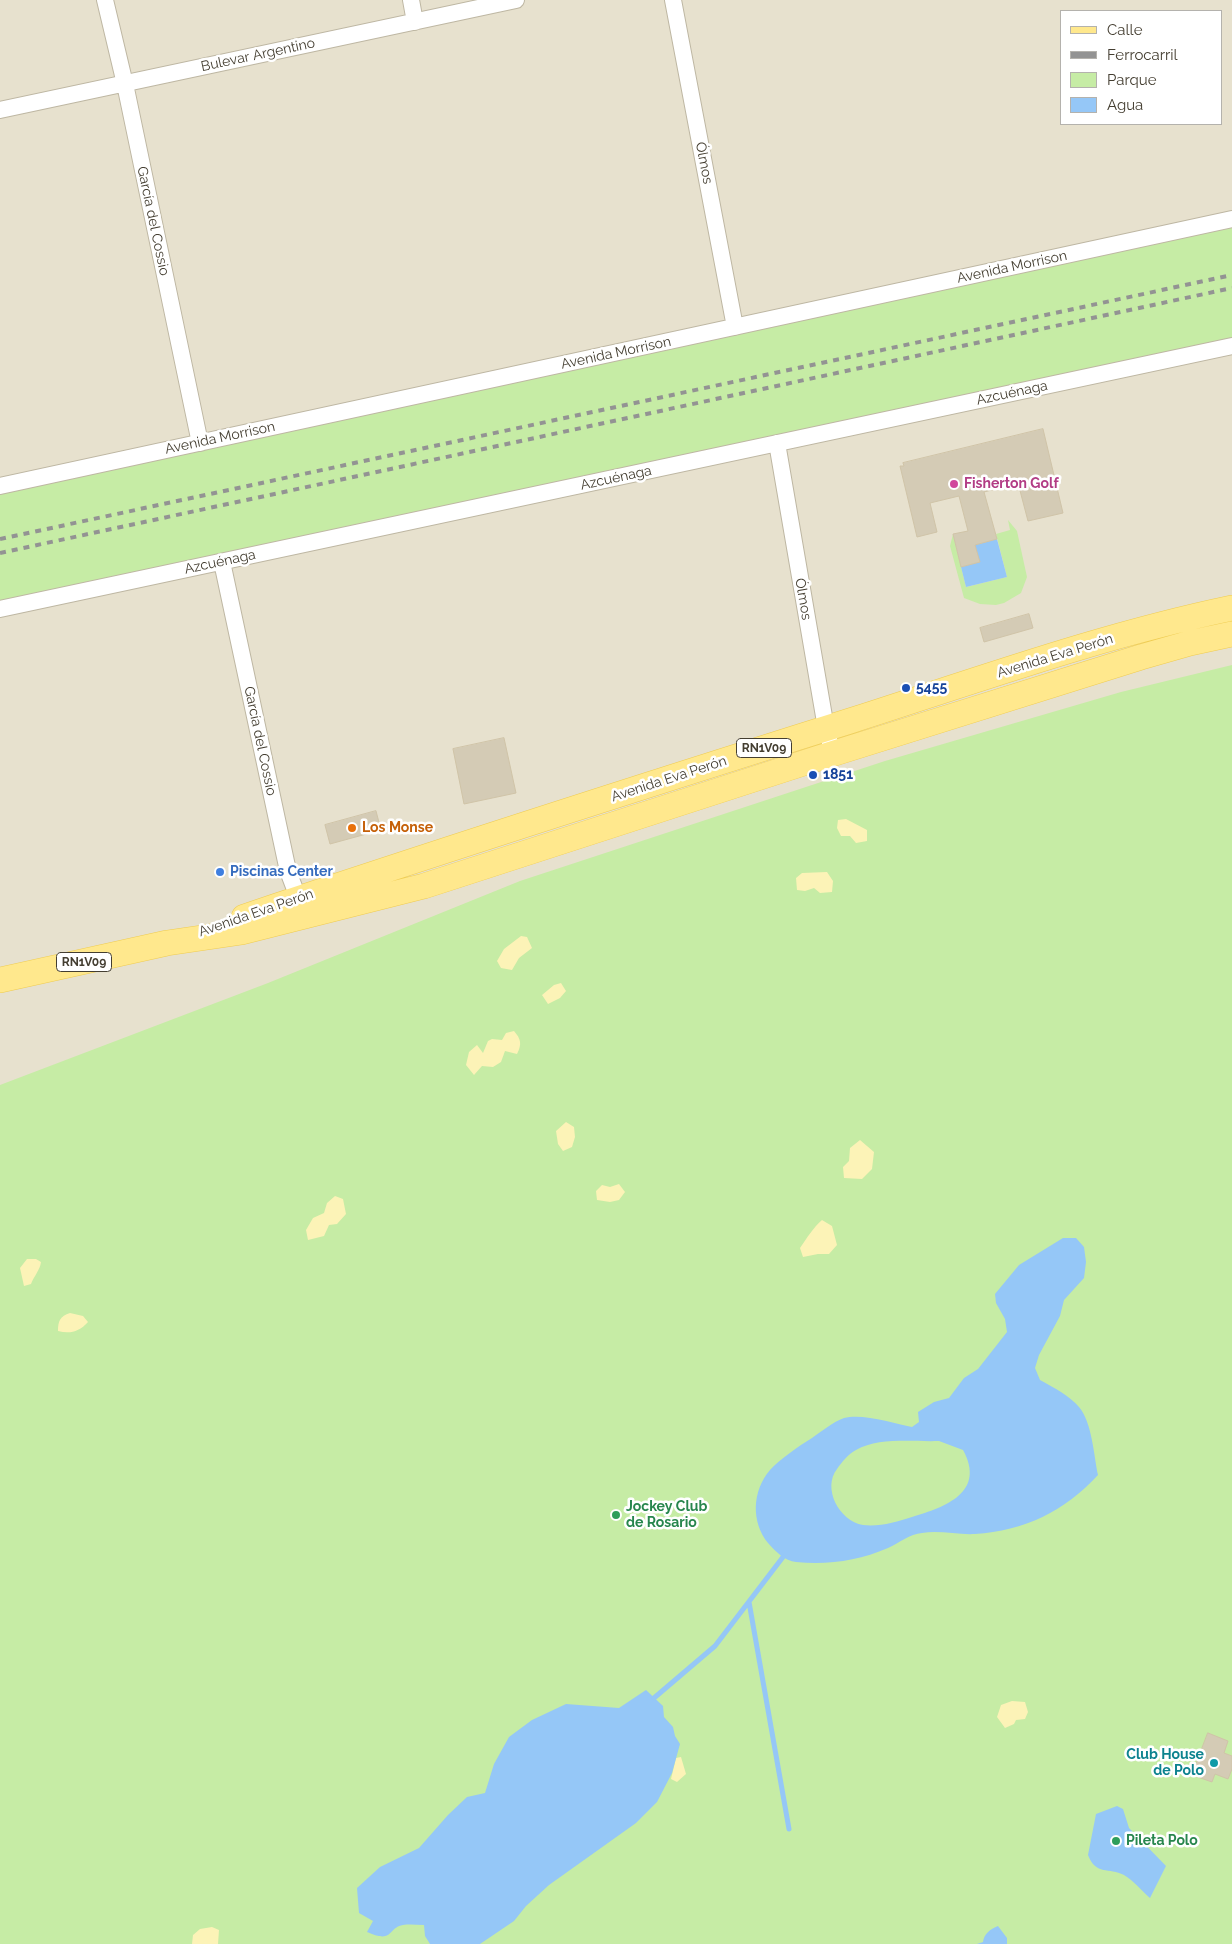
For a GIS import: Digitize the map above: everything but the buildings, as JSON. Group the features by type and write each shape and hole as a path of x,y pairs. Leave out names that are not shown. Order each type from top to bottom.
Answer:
{"main road":[{"name":"Avenida Eva Perón","path":"0,980 167,944 302,908 826,728 1130,632 1232,608"},
{"name":"Avenida Eva Perón","path":"302,908 424,886 1141,657 1190,643 1232,634"}],"street":[{"name":"García del Cossio","path":"105,0 200,443"},
{"path":"411,0 415,22"},
{"name":"Bulevar Argentino","path":"0,110 516,0"},
{"name":"Ólmos","path":"673,0 735,327"},
{"name":"Avenida Morrison","path":"0,486 1232,219"},
{"name":"Azcuénaga","path":"0,610 1232,346"},
{"name":"Ólmos","path":"777,443 826,728 833,754"},
{"name":"García del Cossio","path":"222,562 288,871 302,908"}],"shaded area":[{"path":"0,0 1232,0 1232,1944 0,1944"}],"green space":[{"path":"1232,219 1232,346 0,609 0,486"},
{"path":"1008,520 1017,531 1027,577 1021,593 1004,603 996,605 980,604 964,598 950,546 953,534 966,587 1007,577 996,534 1010,530"},
{"name":"Jockey Club de Rosario","path":"1232,665 1232,1944 0,1944 0,1085 268,983 520,881 885,761 1121,692"}],"sand":[{"path":"846,819 867,830 867,841 856,843 850,836 841,836 837,828 838,820"},
{"path":"827,872 833,881 832,892 820,893 814,888 805,891 797,890 796,878 802,873"},
{"path":"521,936 527,937 532,948 519,958 512,970 501,968 497,961 504,949"},
{"path":"561,983 566,991 560,998 548,1004 542,995 554,985"},
{"path":"514,1031 520,1042 517,1054 505,1051 501,1062 493,1067 482,1066 474,1075 466,1065 469,1052 477,1045 483,1053 488,1041 492,1039 502,1040 506,1033"},
{"path":"566,1122 574,1127 575,1137 572,1147 563,1151 558,1144 556,1131"},
{"path":"860,1140 874,1152 872,1169 862,1179 844,1178 843,1167 849,1161 850,1148"},
{"path":"619,1184 625,1192 619,1200 610,1202 597,1200 596,1191 602,1185 610,1187"},
{"path":"335,1196 343,1199 346,1214 337,1224 329,1225 324,1236 308,1240 306,1230 313,1218 324,1213 327,1203"},
{"path":"822,1220 832,1226 837,1245 829,1254 803,1257 800,1248"},
{"path":"27,1259 36,1259 41,1262 31,1284 24,1286 20,1268"},
{"path":"70,1313 83,1316 88,1322 74,1331 58,1331 60,1319"},
{"path":"1012,1701 1025,1702 1028,1712 1025,1719 1016,1720 1014,1724 1005,1728 997,1717 1001,1705"},
{"path":"681,1757 686,1774 677,1782 671,1779 676,1758"},
{"path":"212,1927 219,1930 218,1944 192,1944 193,1935 200,1929"}],"water":[{"path":"997,539 1007,577 966,587 961,567 979,562 975,545"},
{"path":"1063,1238 1076,1238 1084,1247 1086,1262 1084,1278 1064,1300 1060,1316 1039,1355 1035,1368 1040,1380 1071,1399 1083,1413 1090,1430 1098,1475 1058,1509 1027,1524 1010,1529 975,1534 928,1532 909,1537 877,1552 843,1561 820,1563 796,1562 784,1558 762,1535 756,1516 757,1497 760,1487 770,1470 796,1449 844,1418 869,1418 912,1427 919,1422 918,1412 934,1402 949,1398 964,1378 978,1369 1007,1332 1005,1319 996,1303 995,1294 1019,1265","holes":["896,1441 939,1441 963,1450 969,1465 970,1477 966,1487 959,1495 938,1508 882,1525 863,1525 847,1517 835,1503 831,1485 837,1469 848,1456 865,1446"]},
{"path":"646,1690 663,1706 664,1717 673,1727 675,1736 680,1744 672,1773 657,1802 636,1823 549,1885 526,1906 514,1921 480,1944 430,1944 425,1936 424,1925 403,1925 394,1929 386,1936 367,1932 373,1921 359,1913 357,1888 380,1867 419,1848 467,1797 485,1793 494,1764 509,1737 532,1720 566,1704 619,1708"},
{"name":"Pileta Polo","path":"1117,1806 1123,1809 1129,1828 1166,1866 1150,1898 1124,1875 1095,1866 1088,1855 1096,1814"},
{"path":"998,1926 1007,1938 1007,1944 977,1944 983,1942 988,1932"}],"waterway":[{"path":"654,1698 715,1646 783,1557"},
{"path":"749,1602 789,1829"}],"railway":[{"path":"0,539 1232,275"},
{"path":"0,553 1232,288"}],"place":[{"name":"Fisherton Golf","path":"954,484"},
{"name":"5455","path":"906,688"},
{"name":"1851","path":"813,775"},
{"name":"Los Monse","path":"352,828"},
{"name":"Piscinas Center","path":"220,872"},
{"name":"Jockey Club de Rosario","path":"616,1515"},
{"name":"Club House de Polo","path":"1214,1763"},
{"name":"Pileta Polo","path":"1116,1841"}]}
